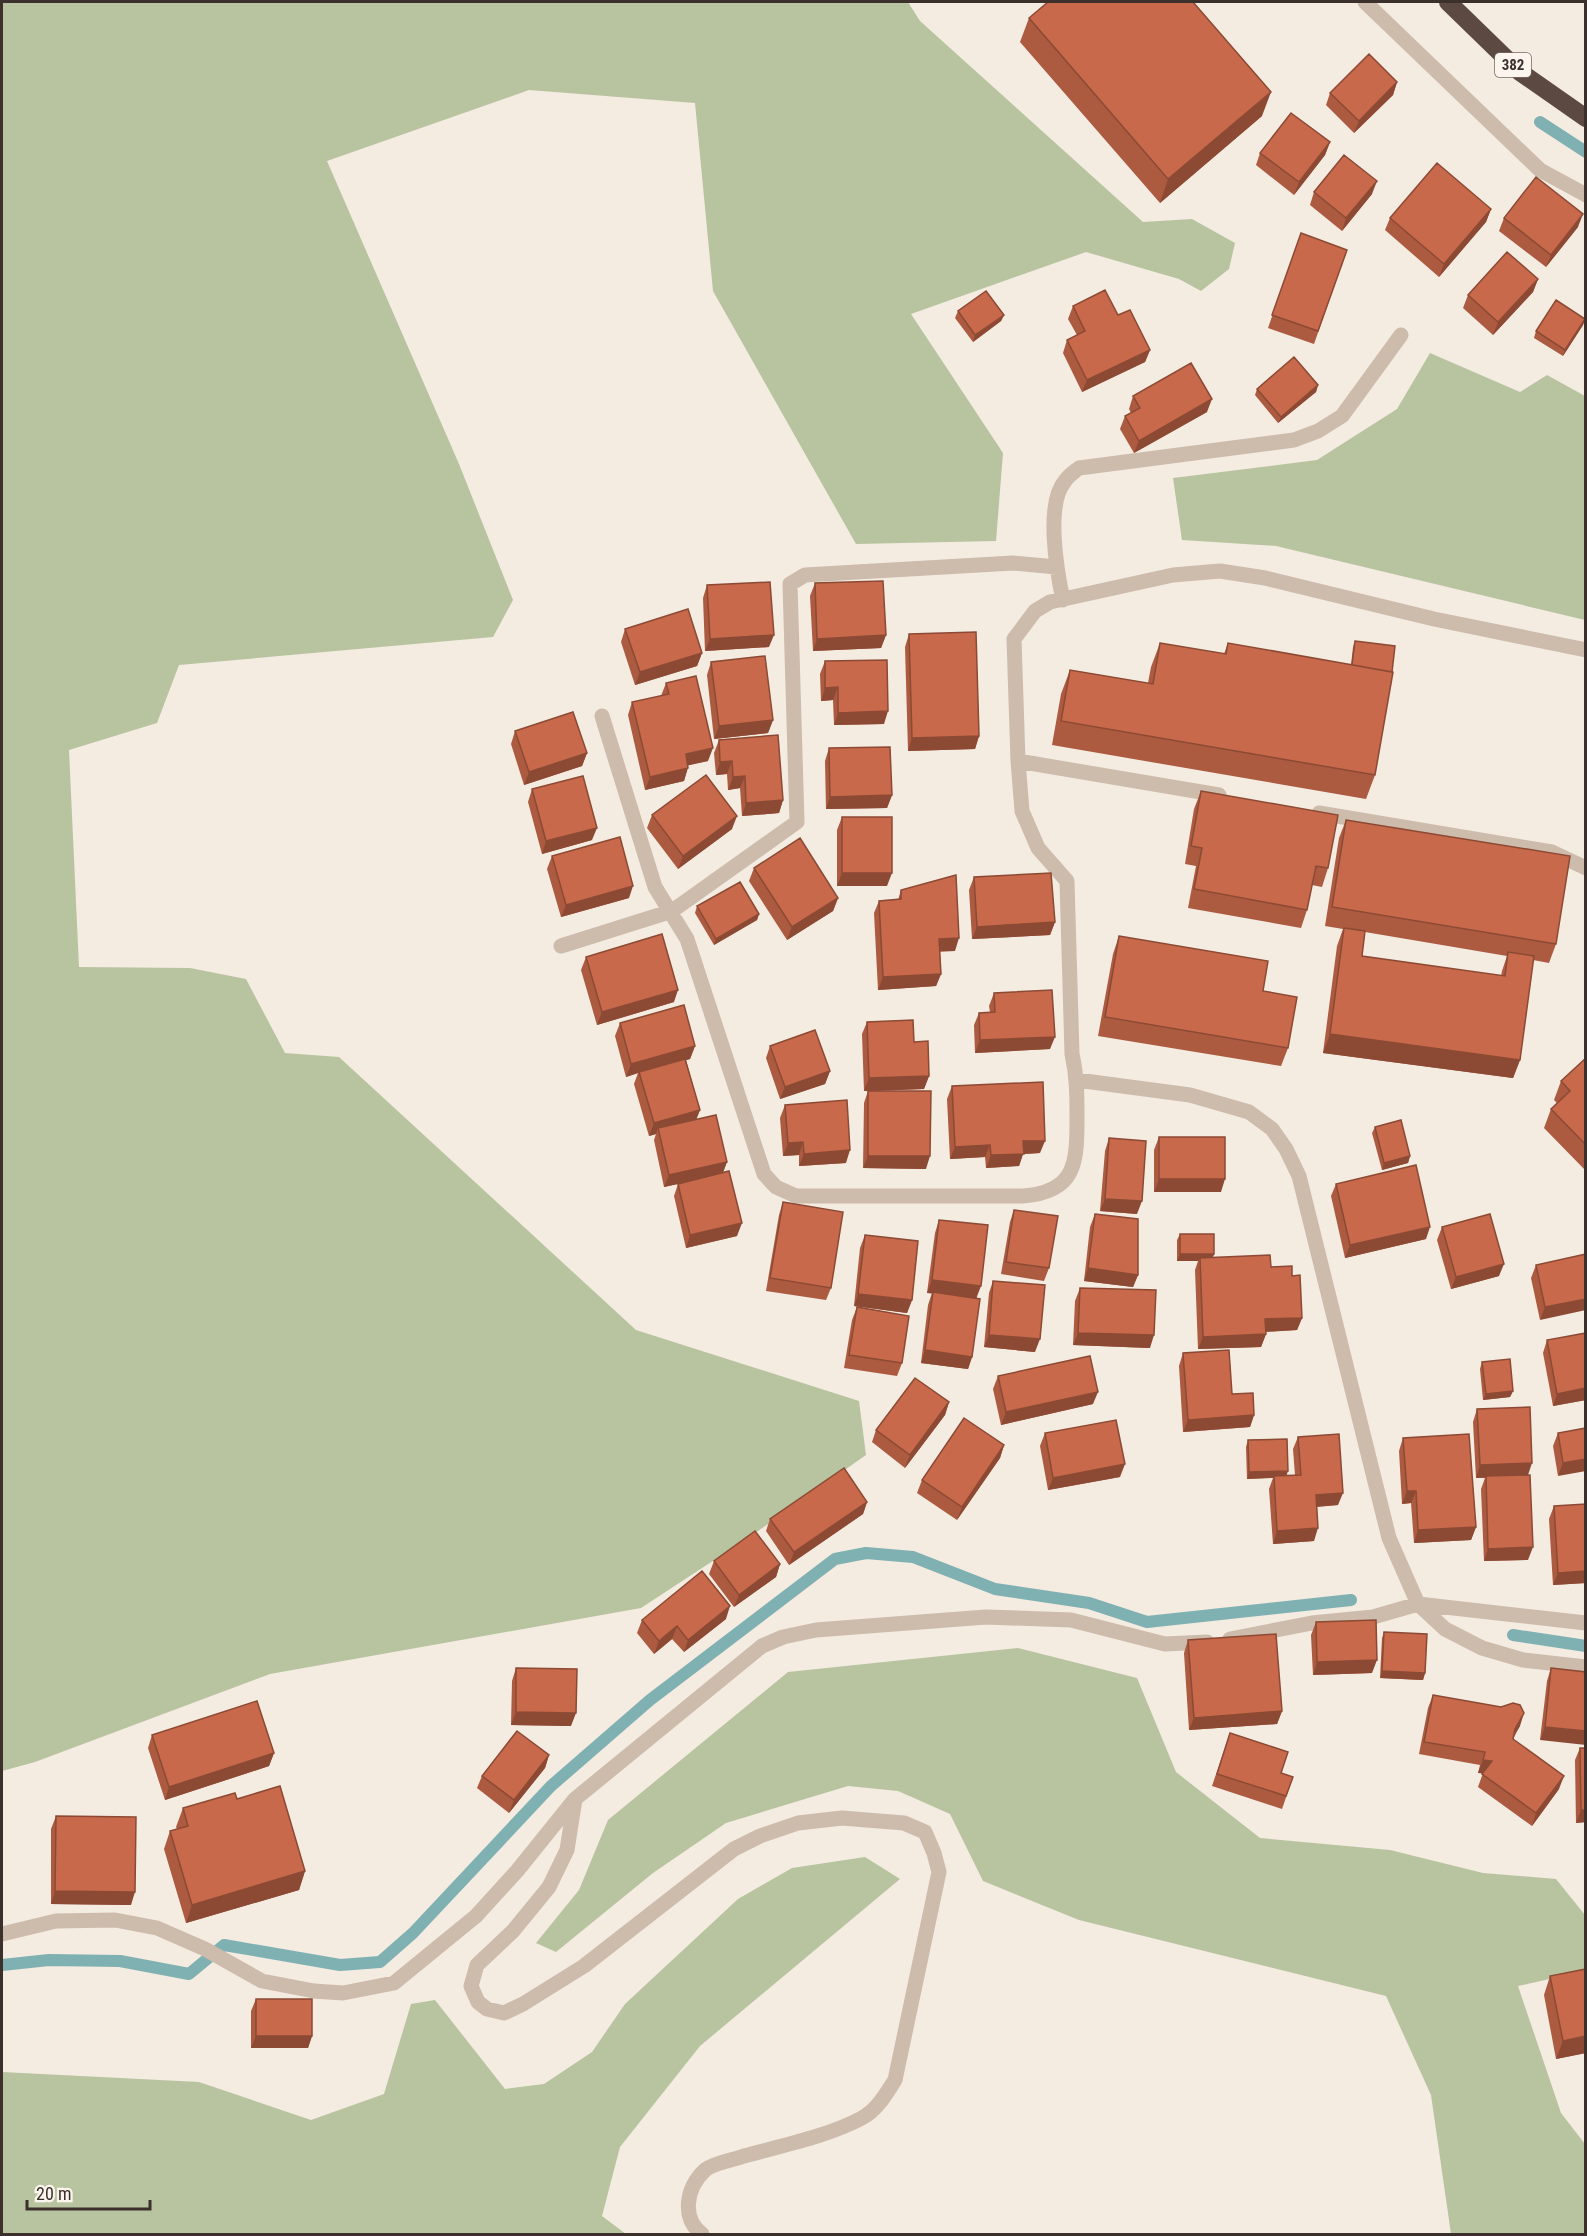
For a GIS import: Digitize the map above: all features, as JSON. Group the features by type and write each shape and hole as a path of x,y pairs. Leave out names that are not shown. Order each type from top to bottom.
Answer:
{"highway":[{"name":"382","path":"1449,2 1520,72 1586,118"}],"street":[{"path":"1365,2 1540,170 1586,195"},
{"path":"1063,600 1056,567 1055,505 1063,482 1078,468 1294,440 1318,431 1342,416 1401,335"},
{"path":"561,946 672,911 797,822 790,584 805,575 816,574 1013,563 1056,567"},
{"path":"602,716 655,887 672,911 687,939 764,1174 776,1187 796,1196 1041,1194 1058,1186 1067,1177 1077,1157 1077,1080 1072,1054 1067,881 1038,848 1022,812 1014,639 1035,611 1050,602 1173,575 1220,572 1265,578 1434,619 1586,650"},
{"path":"1018,761 1238,799"},
{"path":"1308,811 1552,852 1586,868"},
{"path":"1077,1080 1190,1095 1249,1112 1272,1129 1286,1149 1299,1176 1389,1538 1418,1604 1445,1629 1482,1648 1523,1660 1586,1667"},
{"path":"2,1934 56,1921 115,1920 157,1928 205,1949 262,1980 314,1991 343,1993 394,1983 476,1916 517,1871 575,1799 762,1646 783,1637 816,1630 986,1617 1071,1620 1166,1644 1224,1641 1312,1623 1373,1617 1418,1604 1586,1623"},
{"path":"575,1799 567,1850 549,1887 513,1931 477,1965 471,1986 478,2002 487,2009 504,2013 522,2004 584,1966 734,1849 788,1826 842,1818 904,1823 925,1832 934,1853 939,1872 895,2080 873,2109 843,2127 706,2169 690,2191 688,2208 693,2227 702,2235"}],"green space":[{"path":"2,2 908,2 920,21 1143,222 1192,219 1235,243 1229,269 1201,291 1179,279 1086,252 911,314 1003,453 996,541 856,544 713,291 695,103 529,90 327,161 459,464 513,600 493,637 179,665 157,723 69,750 79,967 190,968 246,979 285,1053 339,1057 636,1330 859,1401 866,1455 751,1536 641,1608 270,1674 35,1762 2,1771"},
{"path":"1430,353 1520,392 1547,375 1585,396 1585,620 1276,546 1182,540 1173,478 1317,460 1397,409"},
{"path":"1018,1648 1137,1678 1176,1772 1260,1838 1390,1850 1483,1873 1556,1879 1585,1915 1585,1971 1518,1986 1561,2113 1585,2144 1585,2234 1451,2234 1431,2095 1386,1996 1079,1920 983,1881 950,1814 898,1791 848,1786 726,1823 653,1873 556,1952 536,1943 579,1890 608,1820 788,1672"},
{"path":"865,1857 900,1879 700,2046 620,2147 602,2216 626,2234 2,2234 2,2072 199,2082 311,2120 384,2094 411,2004 435,2000 505,2089 544,2084 592,2052 625,2004 738,1899 792,1868"}],"building":[{"path":"1048,2 1193,2 1271,92 1168,179 1029,18"},
{"path":"1369,54 1397,82 1359,121 1330,93"},
{"path":"1291,113 1330,142 1299,182 1260,153"},
{"path":"1344,155 1377,181 1346,218 1314,192"},
{"path":"1437,163 1491,209 1444,264 1390,218"},
{"path":"1536,177 1583,214 1551,255 1504,218"},
{"path":"1301,233 1347,250 1318,331 1272,315"},
{"path":"1507,252 1538,279 1498,322 1468,295"},
{"path":"1105,290 1118,315 1130,310 1150,350 1087,380 1067,340 1085,331 1073,306"},
{"path":"986,291 1004,315 975,335 958,311"},
{"path":"1556,300 1585,319 1565,350 1536,331"},
{"path":"1294,357 1318,385 1281,417 1257,389"},
{"path":"1191,363 1212,399 1139,441 1125,416 1140,408 1133,396"},
{"path":"883,581 886,635 817,639 815,583"},
{"path":"770,582 774,635 710,639 707,585"},
{"path":"688,609 702,653 640,672 625,629"},
{"path":"976,632 979,736 912,738 909,634"},
{"path":"1355,641 1395,646 1392,672 1352,665"},
{"path":"1160,643 1226,654 1228,643 1393,672 1375,775 1061,721 1070,670 1153,684"},
{"path":"765,656 773,720 719,726 711,662"},
{"path":"887,660 888,711 838,713 838,687 825,688 825,661"},
{"path":"696,676 713,748 686,754 688,768 650,777 632,702 669,694 666,683"},
{"path":"573,712 587,753 529,772 515,731"},
{"path":"778,735 783,800 746,803 745,776 733,777 732,761 720,762 719,740"},
{"path":"890,747 892,795 830,797 829,748"},
{"path":"706,775 737,816 683,856 652,815"},
{"path":"583,776 597,828 546,841 532,789"},
{"path":"1201,791 1338,815 1328,868 1316,866 1307,910 1194,889 1202,848 1191,846"},
{"path":"842,817 892,817 892,873 842,873"},
{"path":"1346,820 1570,856 1556,944 1332,907"},
{"path":"620,837 633,886 566,905 552,856"},
{"path":"800,838 838,898 792,927 754,868"},
{"path":"1051,873 1055,922 977,927 974,877"},
{"path":"956,875 959,938 939,939 941,974 883,977 879,901 901,899 901,890"},
{"path":"740,882 759,914 716,939 697,906"},
{"path":"1344,928 1365,931 1362,956 1505,976 1508,952 1534,956 1520,1060 1330,1034"},
{"path":"662,934 678,990 602,1012 586,957"},
{"path":"1119,936 1268,961 1263,991 1297,997 1288,1048 1105,1017"},
{"path":"1052,990 1055,1037 980,1040 979,1013 995,1012 994,993"},
{"path":"684,1005 695,1046 631,1064 620,1023"},
{"path":"913,1020 914,1042 928,1041 929,1076 869,1078 867,1022"},
{"path":"815,1030 830,1071 785,1087 770,1046"},
{"path":"1586,1058 1586,1145 1551,1109 1570,1091 1561,1081"},
{"path":"685,1059 700,1110 654,1123 639,1072"},
{"path":"1043,1082 1045,1141 1023,1141 1024,1154 991,1155 990,1145 955,1147 952,1086"},
{"path":"868,1091 931,1091 930,1156 868,1156"},
{"path":"847,1100 850,1150 804,1154 803,1142 788,1143 785,1105"},
{"path":"716,1115 727,1162 669,1175 658,1128"},
{"path":"1401,1120 1410,1156 1384,1163 1375,1127"},
{"path":"1159,1137 1225,1137 1225,1179 1159,1179"},
{"path":"1109,1138 1146,1141 1142,1201 1105,1199"},
{"path":"1416,1165 1430,1227 1350,1245 1336,1184"},
{"path":"729,1171 742,1223 690,1235 678,1184"},
{"path":"783,1202 843,1212 831,1288 770,1278"},
{"path":"1014,1210 1058,1216 1049,1268 1006,1262"},
{"path":"1095,1214 1138,1219 1138,1275 1088,1268"},
{"path":"1490,1214 1504,1264 1456,1277 1442,1227"},
{"path":"939,1220 988,1225 981,1286 932,1280"},
{"path":"1180,1234 1214,1234 1214,1254 1180,1254"},
{"path":"865,1235 918,1241 912,1300 858,1294"},
{"path":"1586,1254 1586,1299 1545,1307 1536,1265"},
{"path":"1270,1255 1271,1267 1292,1266 1292,1276 1300,1275 1302,1318 1265,1319 1266,1334 1203,1337 1200,1258"},
{"path":"993,1281 1045,1285 1040,1339 989,1335"},
{"path":"1080,1288 1156,1290 1154,1335 1078,1333"},
{"path":"933,1292 980,1299 972,1357 925,1350"},
{"path":"857,1307 909,1316 902,1363 849,1355"},
{"path":"1586,1333 1586,1388 1557,1394 1547,1340"},
{"path":"1229,1350 1232,1394 1253,1393 1254,1415 1188,1420 1183,1353"},
{"path":"1090,1356 1098,1392 1006,1412 998,1376"},
{"path":"1510,1359 1513,1391 1486,1394 1482,1362"},
{"path":"915,1378 949,1402 910,1455 876,1430"},
{"path":"1530,1407 1532,1463 1480,1465 1477,1409"},
{"path":"964,1418 1004,1445 962,1507 922,1480"},
{"path":"1116,1420 1125,1464 1053,1478 1045,1433"},
{"path":"1586,1428 1586,1459 1563,1463 1558,1433"},
{"path":"1339,1434 1343,1493 1316,1495 1318,1528 1277,1531 1274,1476 1301,1475 1298,1437"},
{"path":"1469,1434 1476,1527 1418,1530 1416,1491 1407,1491 1403,1438"},
{"path":"1287,1439 1288,1471 1249,1472 1248,1440"},
{"path":"844,1468 867,1502 794,1552 770,1519"},
{"path":"1530,1475 1533,1547 1488,1549 1486,1476"},
{"path":"1586,1504 1586,1571 1558,1573 1554,1506"},
{"path":"755,1531 780,1564 739,1595 714,1561"},
{"path":"702,1571 730,1606 688,1640 677,1626 659,1641 642,1620"},
{"path":"1376,1620 1377,1660 1317,1662 1316,1622"},
{"path":"1384,1632 1427,1634 1425,1673 1382,1671"},
{"path":"1276,1634 1282,1711 1194,1718 1188,1640"},
{"path":"516,1668 577,1669 576,1713 516,1712"},
{"path":"1551,1668 1586,1672 1586,1731 1545,1727"},
{"path":"1433,1695 1501,1707 1513,1703 1520,1705 1524,1713 1515,1729 1513,1739 1564,1776 1536,1813 1482,1774 1492,1761 1483,1760 1485,1752 1424,1742"},
{"path":"257,1701 274,1753 169,1787 152,1735"},
{"path":"517,1731 549,1755 514,1800 482,1776"},
{"path":"1230,1733 1288,1752 1281,1773 1293,1777 1286,1796 1217,1774"},
{"path":"1580,1748 1586,1748 1586,1810 1581,1810"},
{"path":"280,1786 305,1871 192,1905 170,1831 188,1826 183,1808 235,1793 237,1799"},
{"path":"56,1816 136,1817 135,1892 55,1891"},
{"path":"1586,1969 1586,2036 1563,2041 1550,1976"},
{"path":"256,1999 312,1999 312,2036 256,2036"}],"waterway":[{"path":"1540,122 1586,152"},
{"path":"2,1965 49,1960 120,1961 189,1974 224,1945 340,1965 380,1962 413,1933 551,1786 650,1700 835,1559 866,1553 913,1557 995,1589 1089,1603 1147,1622 1351,1600"},
{"path":"1513,1635 1586,1646"}]}
